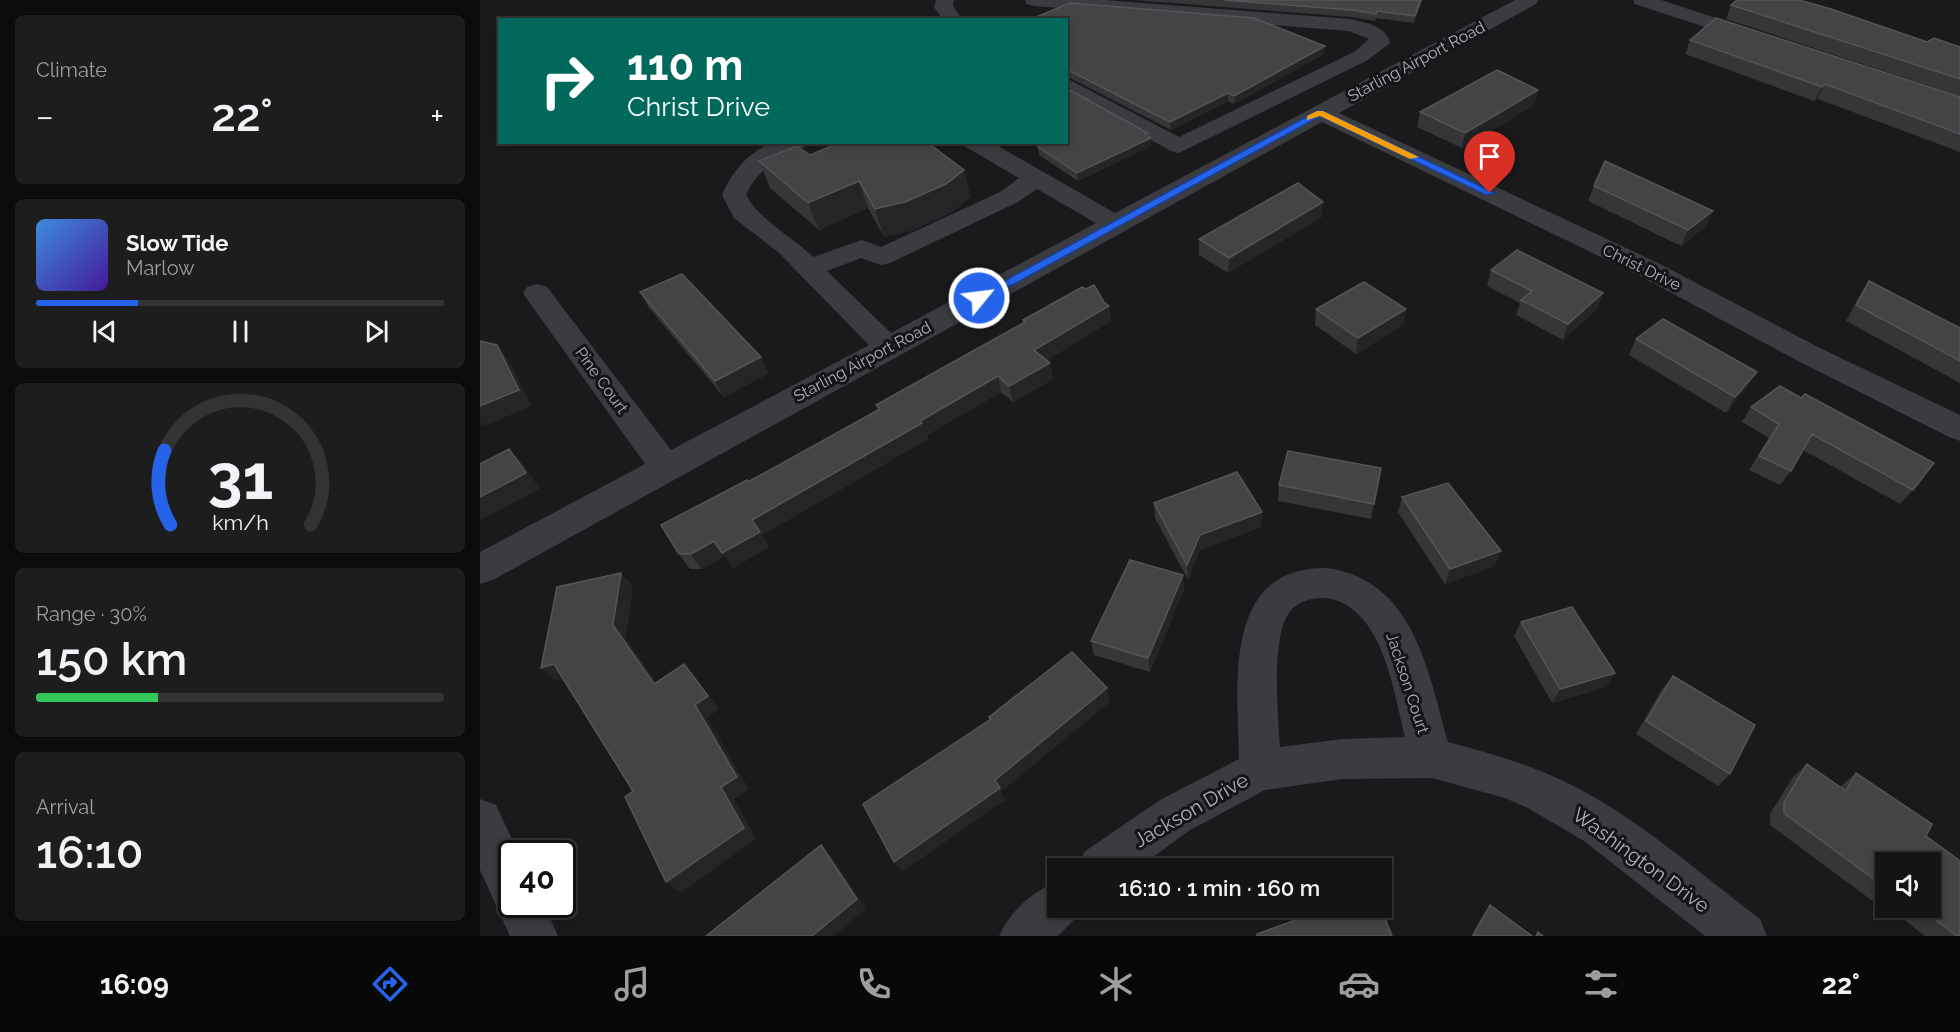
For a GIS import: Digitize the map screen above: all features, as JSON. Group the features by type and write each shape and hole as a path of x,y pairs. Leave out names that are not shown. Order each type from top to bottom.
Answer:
{"street":[{"path":"945,0 943,7 952,18"},
{"path":"1034,0 1178,6 1351,26 1373,32 1379,37 1380,42 1361,56 1179,146 1068,85"},
{"name":"Starling Airport Road","path":"480,569 1529,0"},
{"path":"1642,0 1767,42"},
{"name":"Christ Drive","path":"1320,112 1650,270 1808,354 1960,429"},
{"path":"792,144 751,166 739,181 734,195 743,213 788,247 888,347"},
{"path":"977,144 1115,224"},
{"path":"808,268 862,248 881,257 1009,197 1019,188 1037,179"},
{"name":"Pine Court","path":"537,293 666,468"},
{"name":"Jackson Court","path":"1260,770 1257,681 1269,614 1277,601 1290,591 1317,583 1344,586 1357,591 1369,600 1392,630 1406,669 1432,759"},
{"name":"Jackson Drive","path":"1114,858 1175,814 1260,770 1342,759 1387,757 1432,759"},
{"name":"Washington Drive","path":"1432,759 1506,778 1543,793 1600,825 1743,936"},
{"path":"480,821 498,859"},
{"path":"1023,936 1047,914"},
{"path":"526,918 534,936"}],"building":[{"path":"1225,0 1421,0 1415,16"},
{"path":"1737,0 1799,0 1927,42 1934,38 1960,47 1960,79 1731,5"},
{"path":"1070,3 1254,18 1325,46 1234,96 1228,93 1170,122 1068,70 1068,18 1034,18"},
{"path":"1716,18 1960,97 1960,134 1825,84 1822,87 1690,40"},
{"path":"1497,70 1538,90 1465,133 1420,112"},
{"path":"1068,89 1148,133 1145,134 1151,138 1077,173 1038,147 1043,144 1068,144"},
{"path":"836,144 930,144 964,170 946,184 905,202 875,209 859,181 808,203 759,161 797,146 810,155"},
{"path":"1605,161 1713,211 1688,230 1594,186"},
{"path":"1298,183 1323,202 1229,258 1199,239"},
{"path":"1517,250 1603,293 1568,324 1521,300 1532,291 1491,270"},
{"path":"682,274 761,357 715,381 640,292"},
{"path":"1869,281 1960,328 1960,361 1856,305"},
{"path":"1364,282 1406,309 1358,338 1316,309"},
{"path":"1094,285 1109,306 1034,350 1050,363 1009,386 998,376 920,421 922,423 752,520 760,532 722,553 714,541 691,554 679,554 661,525 747,480 748,482 880,409 876,405 1025,322 1023,320 1082,287 1086,289"},
{"path":"1663,319 1757,372 1735,397 1636,339"},
{"path":"480,341 497,345 519,390 480,406"},
{"path":"1780,386 1801,398 1805,394 1934,463 1913,490 1812,434 1791,471 1759,456 1779,424 1751,407"},
{"path":"509,449 526,473 480,497 480,464"},
{"path":"1288,451 1381,468 1374,504 1279,485"},
{"path":"1237,472 1262,512 1200,535 1187,565 1154,503"},
{"path":"1448,483 1501,551 1450,569 1402,497"},
{"path":"1130,560 1183,575 1148,658 1091,641"},
{"path":"621,573 613,625 654,684 684,664 708,696 695,705 737,777 721,787 744,828 666,882 625,797 633,791 554,664 541,668 557,587"},
{"path":"1572,607 1615,673 1560,689 1521,622"},
{"path":"1072,652 1107,688 995,780 1000,788 894,862 863,804 991,719 989,717"},
{"path":"1673,676 1755,725 1730,774 1646,721"},
{"path":"1807,764 1846,791 1856,773 1932,824 1926,836 1960,861 1960,936 1933,918 1941,918 1941,852 1875,852 1875,880 1784,813 1784,802"},
{"path":"821,845 857,899 812,936 706,936"},
{"path":"1490,905 1532,936 1473,936"},
{"path":"1301,918 1385,918 1392,936 1257,936 1257,934"}],"slow traffic":[{"path":"1310,118 1320,112 1414,157"}],"route":[{"path":"979,298 1320,112 1490,193"}]}
